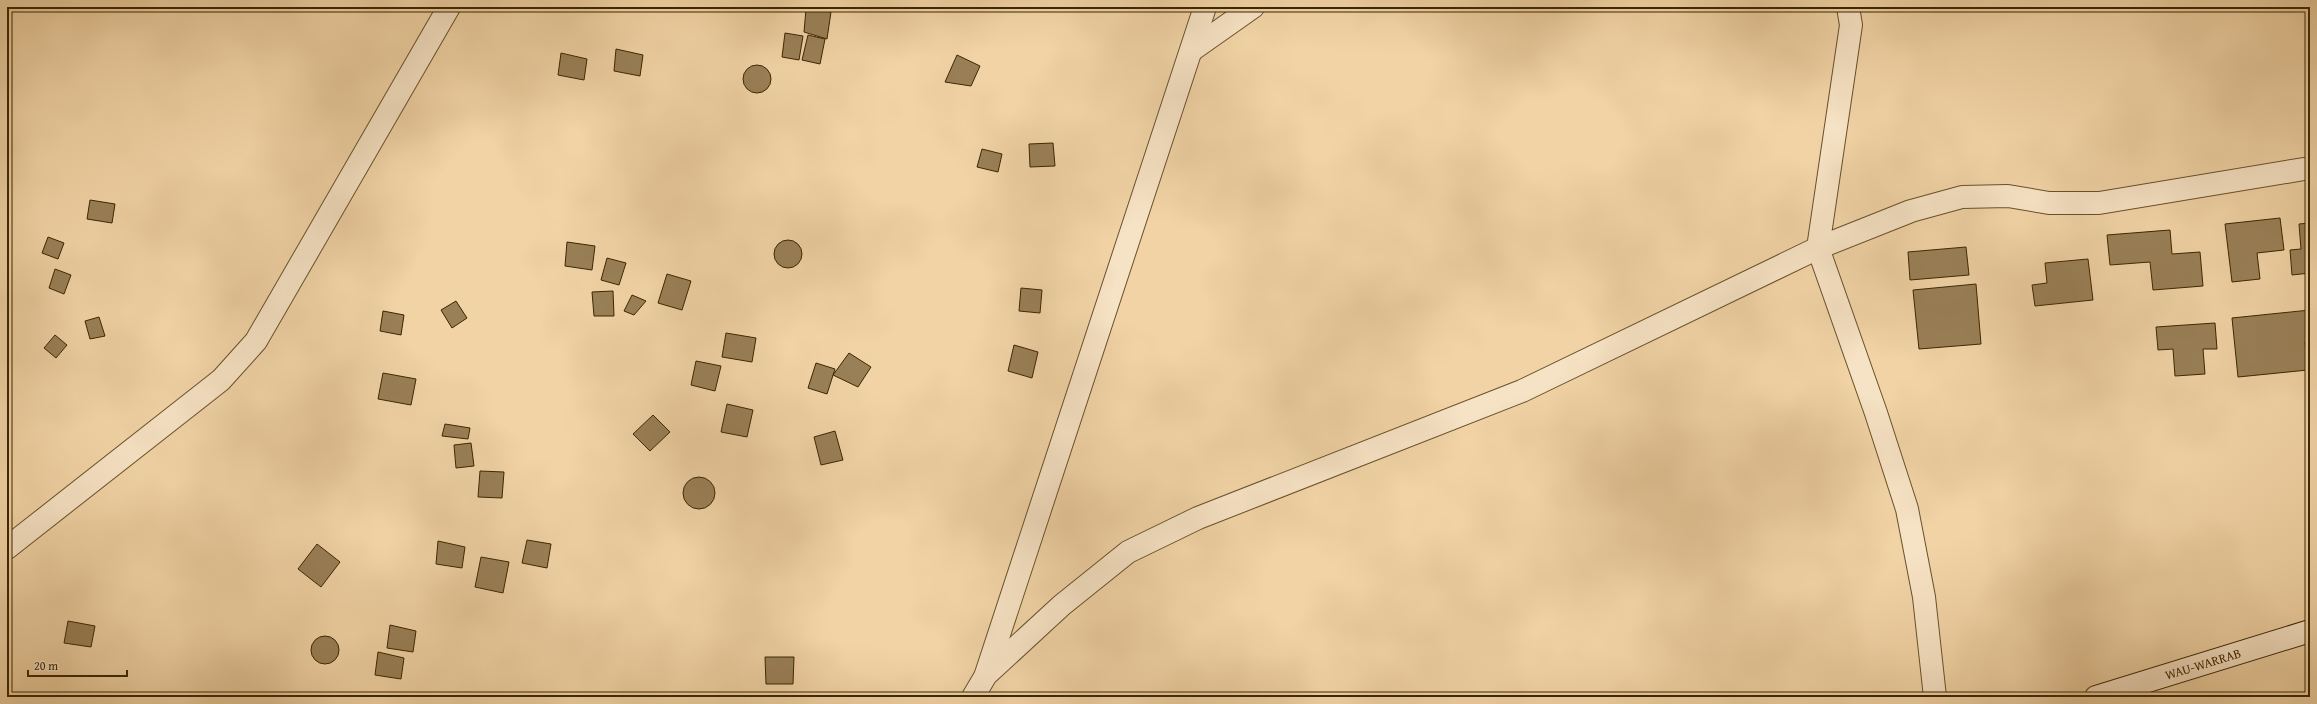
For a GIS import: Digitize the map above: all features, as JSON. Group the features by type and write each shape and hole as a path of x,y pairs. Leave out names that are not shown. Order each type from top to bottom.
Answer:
{"street":[{"path":"7,548 222,380 256,341 449,7"},
{"path":"973,697 986,675 1205,7"},
{"path":"1192,50 1253,7"},
{"path":"1848,7 1851,25 1818,248 1876,413 1907,509 1924,597 1935,697"},
{"path":"986,675 1062,605 1128,552 1198,518 1522,391 1818,248 1911,211 1962,197 2008,196 2048,202 2099,203 2310,168"},
{"name":"WAU-WARRAB","path":"2096,697 2310,631"}],"building":[{"path":"806,9 831,12 827,39 804,32"},
{"path":"785,33 803,36 799,60 782,57"},
{"path":"808,35 825,39 820,64 802,60"},
{"path":"616,49 643,55 640,76 614,71"},
{"path":"561,53 587,59 584,80 558,75"},
{"path":"957,55 980,66 971,86 945,82"},
{"path":"757,65 763,66 767,69 770,73 770,85 767,89 763,92 757,93 751,92 747,89 744,85 743,79 744,73 747,69 751,66"},
{"path":"1053,143 1055,166 1030,167 1029,144"},
{"path":"982,149 1002,154 998,172 977,167"},
{"path":"90,200 115,204 112,223 87,219"},
{"path":"2280,218 2284,250 2257,253 2260,279 2232,282 2225,224"},
{"path":"2310,223 2310,273 2292,275 2290,250 2301,249 2299,224"},
{"path":"2170,230 2172,254 2200,252 2203,286 2153,290 2150,262 2110,265 2107,235"},
{"path":"48,237 64,243 58,259 42,253"},
{"path":"788,240 798,244 802,254 798,264 788,268 778,264 774,254 778,244"},
{"path":"567,242 595,246 592,270 565,266"},
{"path":"1966,247 1969,275 1910,280 1908,252"},
{"path":"607,258 626,263 619,285 601,280"},
{"path":"2088,259 2093,300 2035,306 2032,285 2047,283 2045,263"},
{"path":"55,269 71,275 64,294 49,288"},
{"path":"667,274 691,281 682,310 658,303"},
{"path":"1976,284 1981,344 1919,349 1913,290"},
{"path":"1021,288 1042,290 1040,313 1019,311"},
{"path":"613,291 614,316 594,316 592,292"},
{"path":"632,295 646,301 634,315 624,311"},
{"path":"456,301 467,318 452,328 441,310"},
{"path":"2310,310 2310,341 2305,342 2308,370 2238,377 2232,318"},
{"path":"383,311 404,315 401,335 380,331"},
{"path":"99,317 105,336 90,339 85,321"},
{"path":"2215,323 2217,349 2203,349 2205,374 2175,376 2173,349 2158,350 2156,327"},
{"path":"726,333 756,338 752,362 722,357"},
{"path":"55,335 67,345 56,358 44,348"},
{"path":"1014,345 1038,352 1032,378 1008,371"},
{"path":"849,353 871,367 858,387 833,375"},
{"path":"696,361 721,366 715,391 691,385"},
{"path":"816,363 835,369 827,394 808,388"},
{"path":"383,373 416,379 411,405 378,399"},
{"path":"727,404 753,410 747,437 721,432"},
{"path":"653,415 670,432 650,451 633,434"},
{"path":"445,424 470,428 468,439 442,436"},
{"path":"835,431 843,460 821,465 814,437"},
{"path":"471,443 474,466 456,468 454,445"},
{"path":"480,471 504,472 502,498 478,497"},
{"path":"696,477 702,477 711,481 715,493 711,505 702,509 696,509 687,505 683,496 683,490 687,481"},
{"path":"527,540 551,544 547,568 522,563"},
{"path":"438,541 465,547 462,568 436,564"},
{"path":"317,544 340,562 321,587 298,569"},
{"path":"481,557 509,562 503,593 475,587"},
{"path":"68,621 95,626 91,647 64,643"},
{"path":"390,625 416,631 413,652 387,648"},
{"path":"325,636 335,640 339,650 335,660 325,664 315,660 311,650 315,640"},
{"path":"378,652 404,658 401,679 375,675"},
{"path":"765,657 794,657 793,684 766,684"}]}
